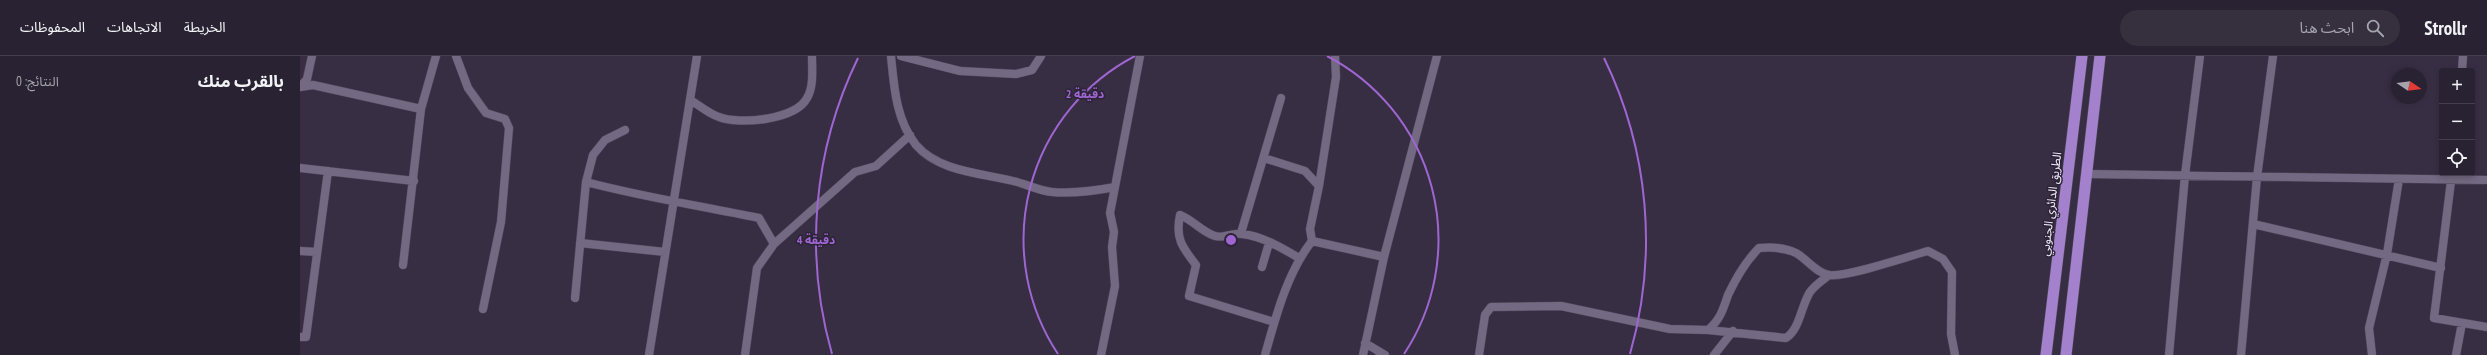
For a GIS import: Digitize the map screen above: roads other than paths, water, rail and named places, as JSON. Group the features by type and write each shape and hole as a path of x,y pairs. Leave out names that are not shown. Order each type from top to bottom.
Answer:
{"main road":[{"name":"الطريق الدائري الجنوبي","path":"2046,355 2082,56"},
{"path":"2066,355 2100,56"}],"street":[{"path":"301,87 307,79 312,56"},
{"path":"403,266 414,181 421,109 436,56"},
{"path":"456,56 468,88 486,113 504,119 509,128 501,222 483,309"},
{"path":"649,355 697,56"},
{"path":"690,100 718,117 734,121 758,120 782,115 802,106 808,98 812,56"},
{"path":"891,56 901,121 917,146 939,162 979,175 1016,181 1050,192 1079,193 1115,187"},
{"path":"901,56 954,70 1016,74 1032,70 1041,56"},
{"path":"1101,355 1115,286 1112,247 1114,232 1110,213 1140,56"},
{"path":"1265,355 1274,322 1299,258 1312,241 1310,229 1319,186 1336,77 1335,56"},
{"path":"1363,355 1384,257 1437,56"},
{"path":"2169,355 2185,175 2200,56"},
{"path":"2241,355 2257,176 2273,56"},
{"path":"2462,68 2463,56"},
{"path":"301,87 313,85 421,109"},
{"path":"1241,233 1281,98"},
{"path":"575,298 586,182 593,155 606,140 625,130"},
{"path":"745,355 757,268 774,244 855,172 876,166 910,136"},
{"path":"1264,158 1305,171 1319,186"},
{"path":"300,168 414,181"},
{"path":"300,336 306,337 328,171"},
{"path":"2087,174 2399,179 2452,176 2487,180"},
{"path":"2452,176 2434,318 2487,327"},
{"path":"2372,355 2369,328 2387,254 2399,179"},
{"path":"586,182 636,195 673,200 759,218 774,244"},
{"path":"1274,322 1189,296 1196,265 1181,245 1177,230 1180,215 1190,219 1201,228 1215,236 1231,236 1241,233 1280,247 1299,258"},
{"path":"2253,224 2387,254 2441,268"},
{"path":"1312,241 1384,257"},
{"path":"580,243 665,252"},
{"path":"1262,267 1269,243"},
{"path":"1708,330 1720,319 1729,294 1745,264 1759,248 1777,247 1795,253 1814,268 1829,275 1851,272 1928,251 1943,259 1952,272 1951,334 1955,355"},
{"path":"300,251 317,252"},
{"path":"1479,355 1485,315 1491,307 1561,306 1670,329 1733,331 1786,338 1793,334 1811,291 1829,275"},
{"path":"2456,355 2462,323"},
{"path":"1714,355 1733,331"},
{"path":"1365,343 1385,355"}]}
